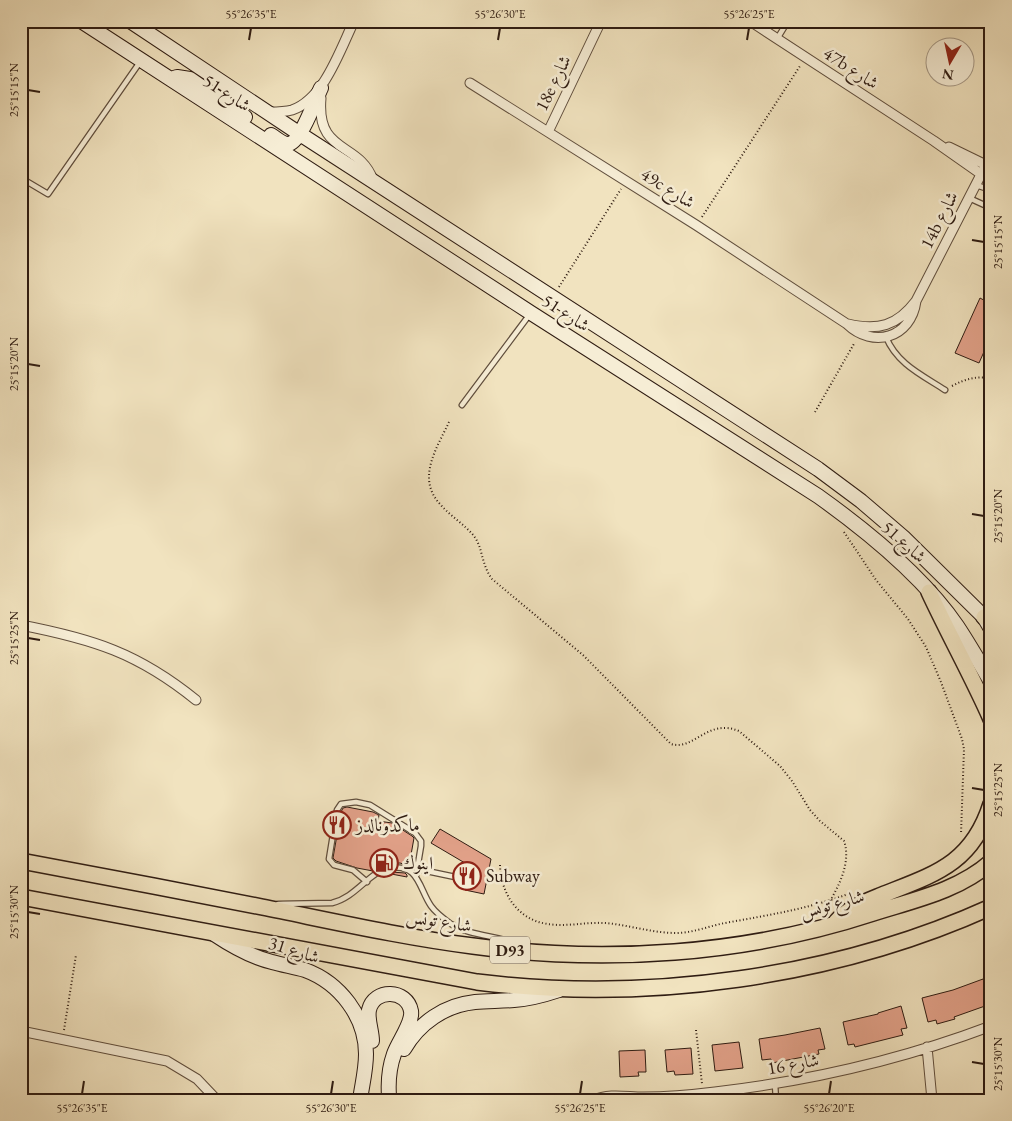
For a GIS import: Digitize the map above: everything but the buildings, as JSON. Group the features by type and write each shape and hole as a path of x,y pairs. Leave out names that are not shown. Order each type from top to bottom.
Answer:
{"main road":[{"path":"929,592 991,719"},
{"path":"834,924 846,912 860,904 932,875 956,860 976,838 991,804"},
{"name":"شارع تونس","path":"21,861 472,946 532,952 592,954 669,952 746,943 834,924 946,890 973,875 991,862"},
{"name":"D93","path":"21,897 477,982 562,989 660,987 724,981 765,974 876,949 937,929 991,907"}],"street":[{"name":"شارع 51","path":"81,21 841,513 909,570 929,592 956,625 991,682"},
{"name":"شارع 51","path":"130,21 300,134 840,485 903,537 988,622"},
{"path":"171,80 177,77 190,79 281,142 290,144 300,134 354,21"},
{"name":"18e شارع","path":"548,132 601,21"},
{"name":"47b شارع","path":"750,21 934,141 981,174"},
{"name":"49c شارع","path":"470,83 696,225 847,324 859,334"},
{"path":"268,112 286,112 299,107 310,100 321,88"},
{"path":"321,88 320,116 326,132 337,145 366,166 374,182"},
{"name":"47b شارع","path":"934,141 986,165"},
{"name":"14b شارع","path":"883,326 905,314 916,301 991,155"},
{"name":"14b شارع","path":"886,337 899,331 909,321 913,315 916,301"},
{"name":"49c شارع","path":"847,324 865,327 883,326"},
{"path":"859,334 868,337 886,337"},
{"path":"21,625 72,636 110,648 141,662 164,676 196,700"},
{"name":"شارع 31","path":"214,934 247,954 315,974 332,985 346,999 360,1024 365,1044 366,1063 362,1100"},
{"path":"388,1098 398,1063 408,1043 422,1025 441,1012 462,1004 532,998 562,989"},
{"path":"362,1100 369,1078 372,1059 369,1010 371,1004 379,996 396,994 406,1000 411,1010 411,1016 392,1060 388,1098"},
{"name":"شارع 16","path":"594,1100 607,1096 643,1097 703,1094 832,1074 927,1047 991,1026"},
{"path":"21,1032 167,1061 197,1079 217,1100"},
{"path":"927,1047 932,1100"}],"lane":[{"path":"777,39 788,21"},
{"path":"21,178 48,194 141,60"},
{"path":"975,185 991,190"},
{"path":"969,198 991,208"},
{"path":"462,405 531,313"},
{"path":"886,337 897,358 945,390"},
{"path":"368,882 353,870 334,865 329,859 336,810 341,804 366,803 419,836 421,846 416,876"},
{"path":"250,904 332,903 348,898 377,873 391,868 406,869 416,876 430,905 452,924 471,932 504,939 532,952"},
{"path":"417,869 460,878"},
{"path":"775,1084 776,1100"}],"path":[{"path":"696,225 806,57"},
{"path":"553,297 626,181"},
{"path":"816,412 859,334"},
{"path":"945,390 964,380 991,378"},
{"path":"449,422 431,459 430,486 440,505 474,536 484,567 492,578 583,655 671,744 684,744 720,727 733,728 780,766 810,810 844,841 846,854 844,868 839,884 830,901"},
{"path":"842,528 876,580 917,633 934,664 941,682 964,749 960,837"},
{"path":"500,865 503,886 512,904 528,918 548,924 604,923 665,932 689,932 725,923 775,915 830,901 854,892"},
{"path":"62,1039 76,955"},
{"path":"696,1030 703,1094"}],"place":[{"name":"ماكدونالدز","path":"337,825"},
{"name":"اينوك","path":"384,863"},
{"name":"Subway","path":"467,876"}]}
